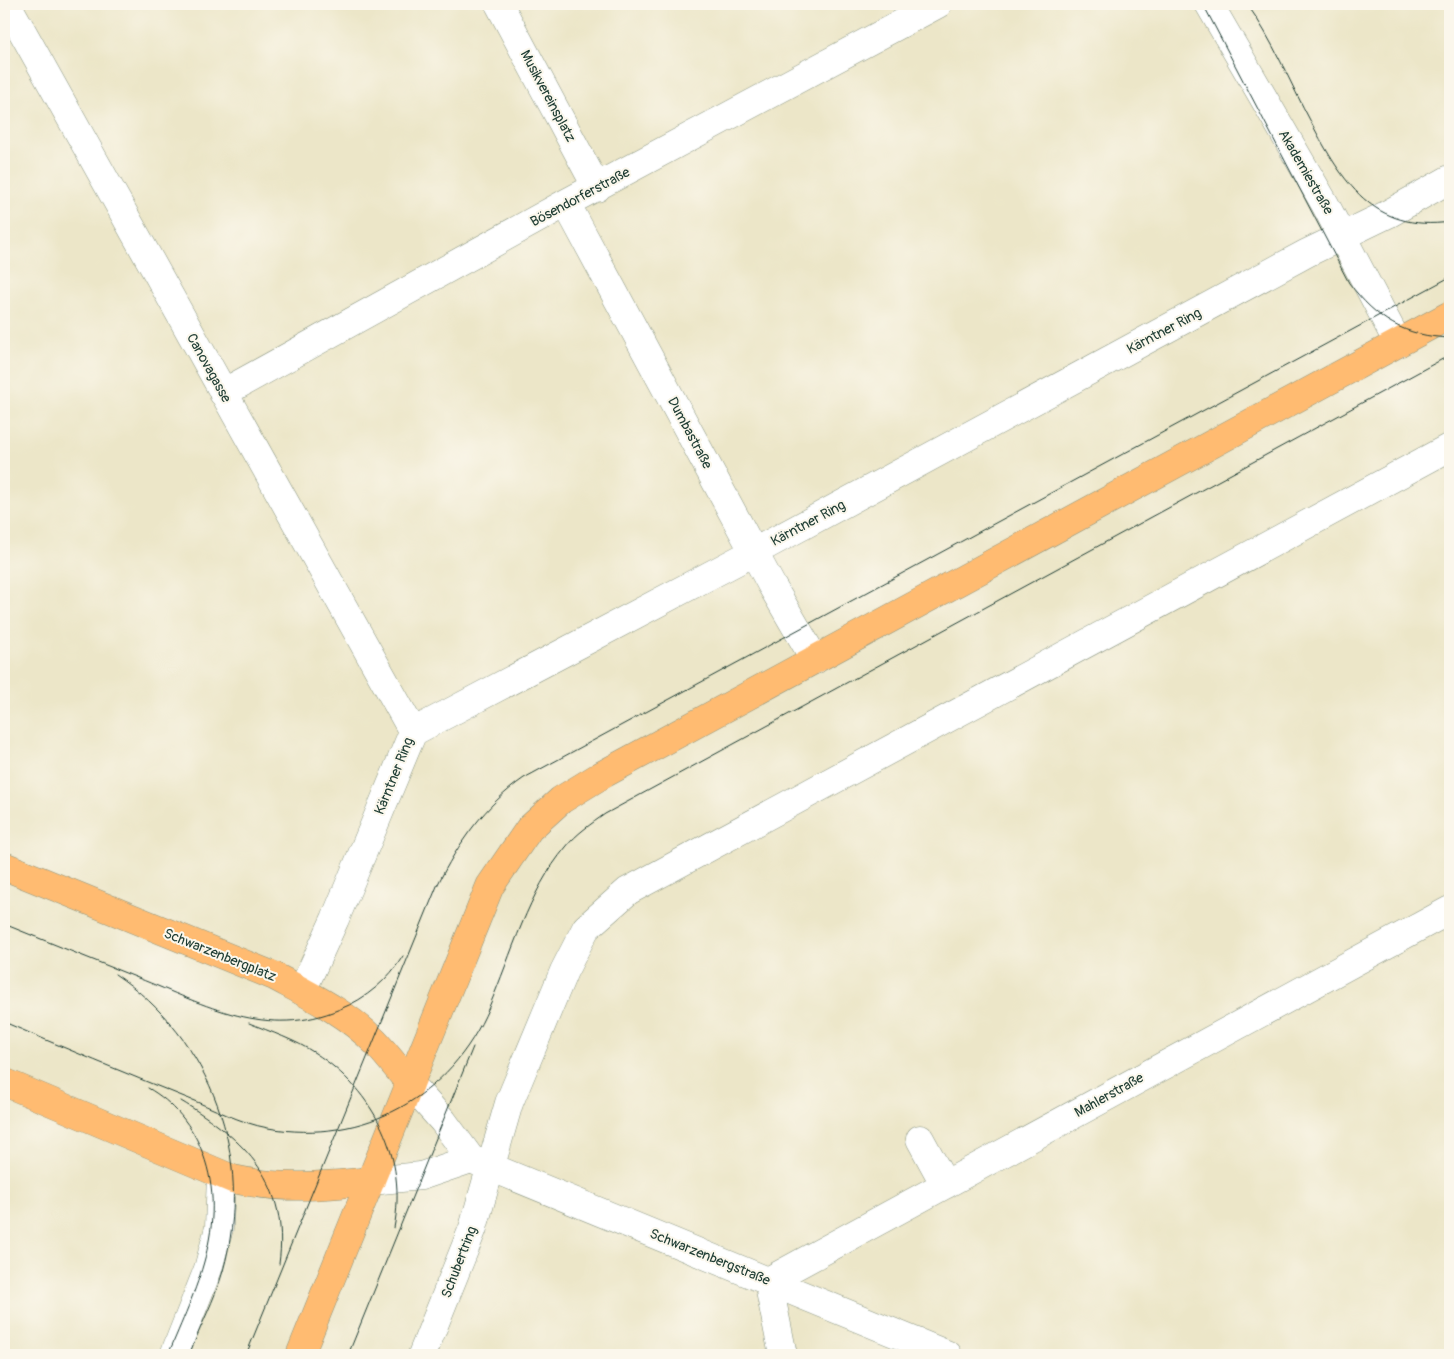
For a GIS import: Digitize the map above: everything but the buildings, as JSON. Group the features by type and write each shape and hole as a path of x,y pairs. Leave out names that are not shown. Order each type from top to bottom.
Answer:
{"main road":[{"path":"300,1355 490,886 529,829 561,800 600,776 1450,315"},
{"name":"Schwarzenbergplatz","path":"4,866 274,976 302,991 327,1005 363,1032 410,1084"},
{"path":"4,1082 221,1176 259,1185 292,1188 371,1181"}],"street":[{"name":"Canovagasse","path":"7,4 413,732"},
{"name":"Musikvereinsplatz","path":"499,4 596,188"},
{"name":"Bösendorferstraße","path":"223,393 566,204 938,4"},
{"name":"Akademiestraße","path":"1209,4 1342,235 1398,343"},
{"name":"Kärntner Ring","path":"302,991 335,919 413,732 754,552 1342,235 1388,214 1450,179"},
{"name":"Dumbastraße","path":"566,204 754,552 815,660"},
{"path":"481,1163 509,1103 564,971 586,928 628,891 1450,447"},
{"name":"Mahlerstraße","path":"768,1281 1450,910"},
{"path":"410,1084 481,1163"},
{"path":"920,1139 945,1185"},
{"path":"371,1181 420,1176 481,1163"},
{"name":"Schwarzenbergstraße","path":"481,1163 948,1355"},
{"name":"Schubertring","path":"422,1355 473,1228 481,1163"},
{"path":"174,1355 208,1269 218,1228 221,1176"},
{"path":"768,1281 784,1355"}],"tram line":[{"path":"1203,4 1349,283 1370,307 1393,324 1419,334 1450,338"},
{"path":"1247,4 1273,47 1323,144 1348,182 1363,198 1380,211 1400,219 1423,223 1450,222"},
{"path":"246,1355 437,886 463,840 497,800 524,778 1450,277"},
{"path":"4,1022 227,1115 258,1126 304,1131 338,1129 370,1121 400,1108 428,1089 452,1066 473,1039 489,1007 522,924 541,884 570,842 605,814 1450,355"},
{"path":"4,924 188,999 237,1015 262,1020 287,1021 313,1018 350,1005 368,994 384,980 403,956"},
{"path":"115,974 149,1001 177,1032 200,1067 217,1104 228,1145 233,1186 232,1228 220,1281 189,1355"},
{"path":"249,1023 291,1040 315,1053 336,1069 370,1107 382,1128 391,1152 396,1176 397,1202 394,1228"},
{"path":"348,1355 473,1047"},
{"path":"148,1088 166,1100 194,1134 203,1154 210,1180 212,1206 210,1232 198,1282 168,1355"},
{"path":"181,1101 225,1132 243,1148 258,1167 270,1187 277,1210 281,1235 279,1264"}]}
